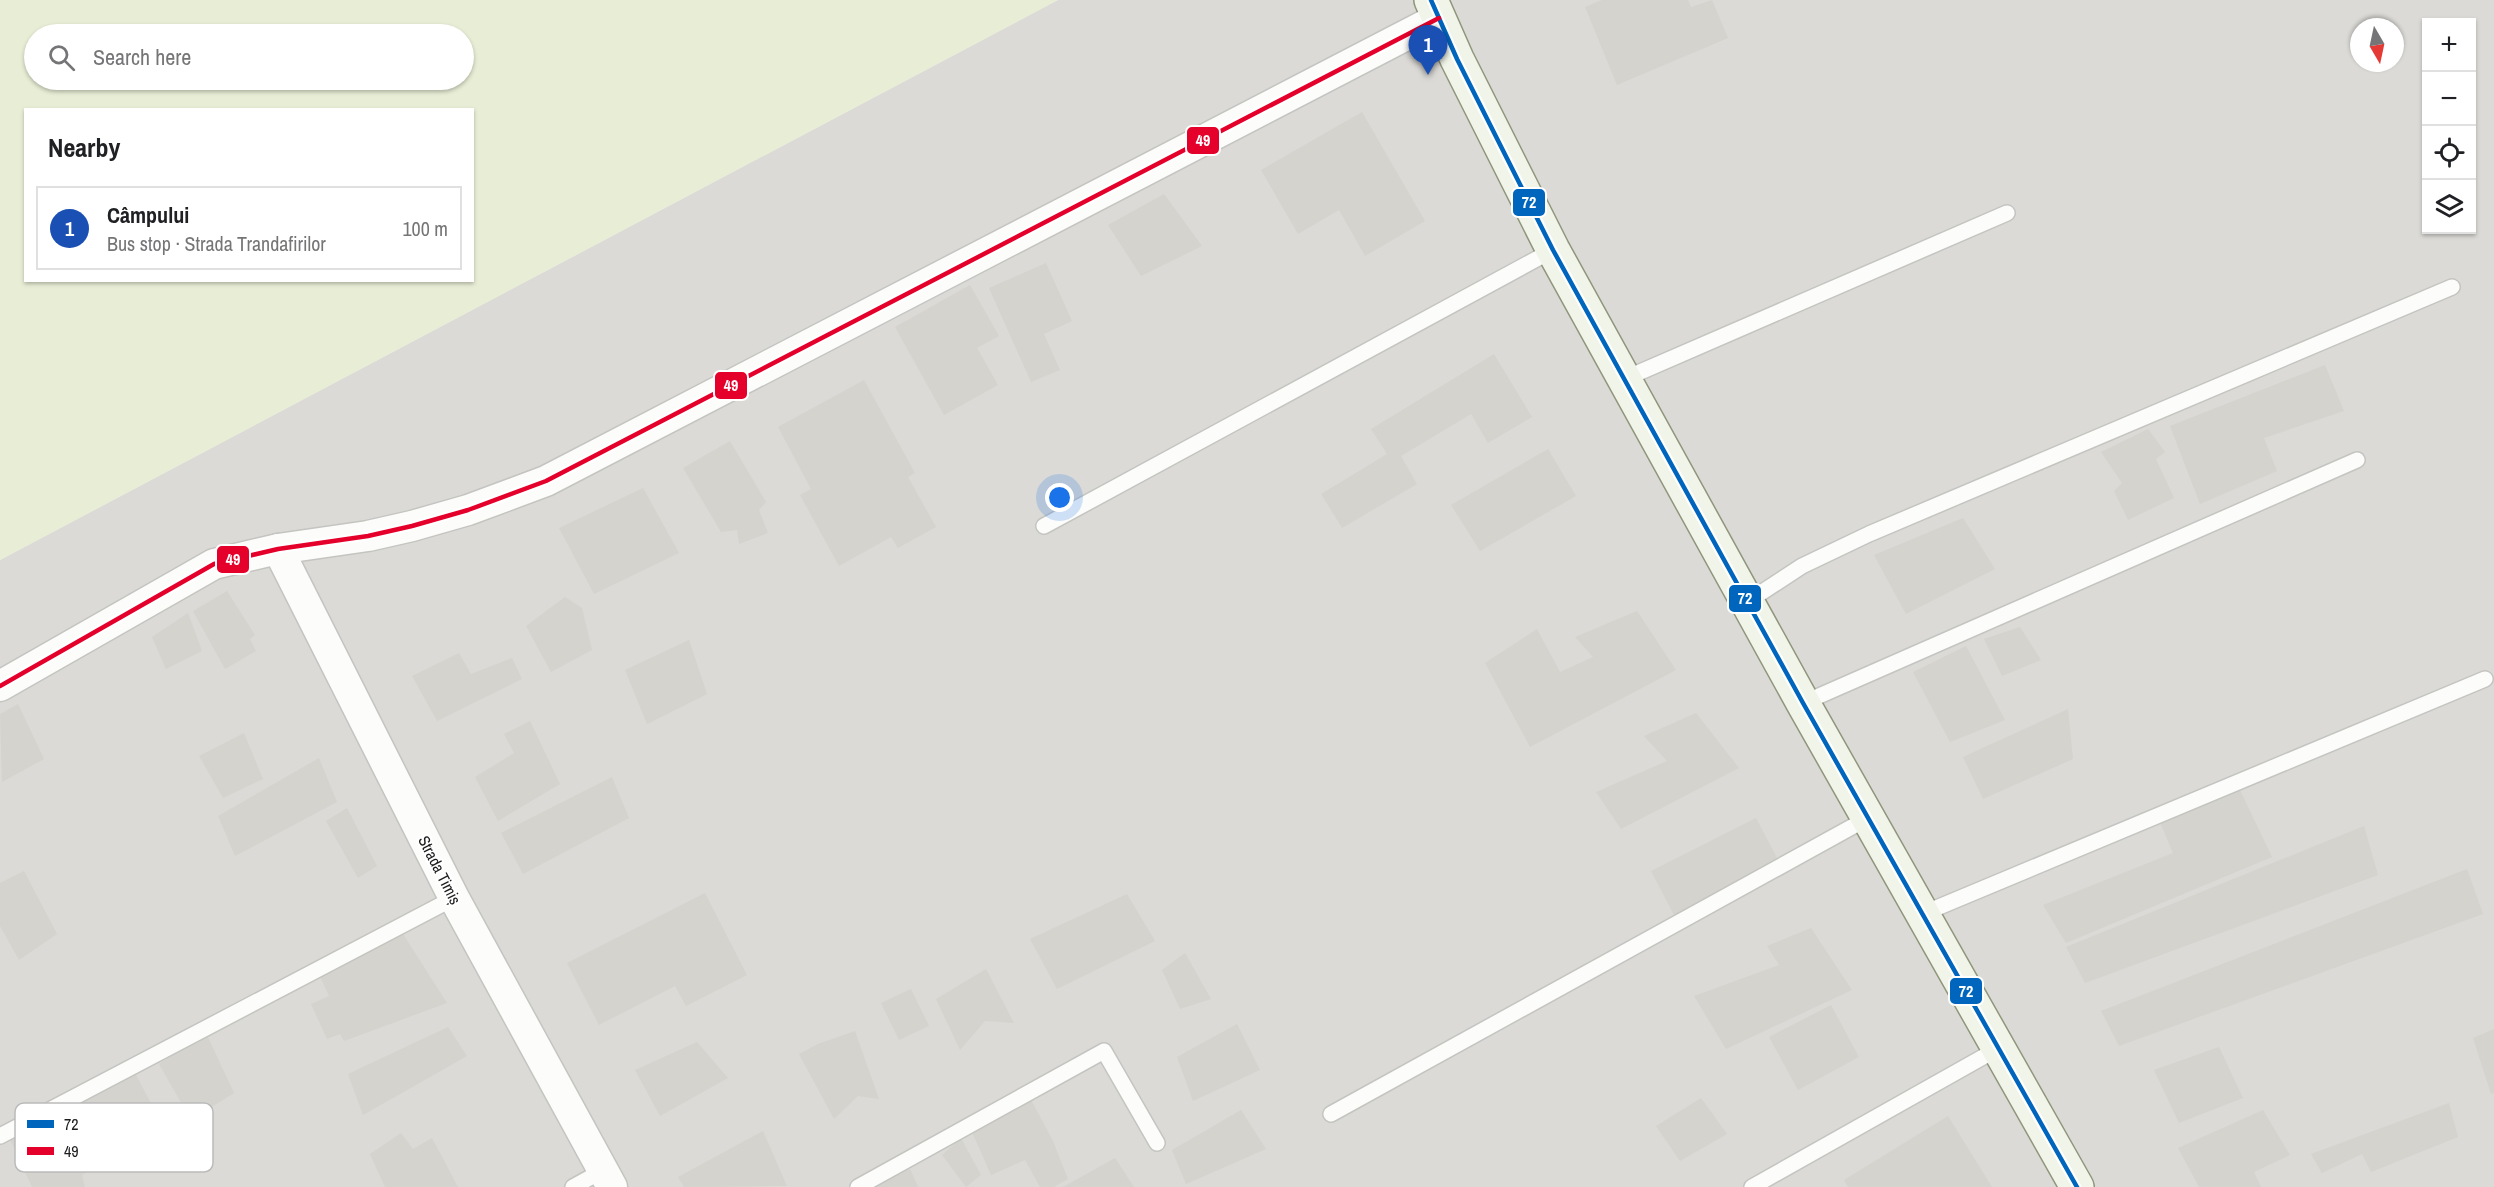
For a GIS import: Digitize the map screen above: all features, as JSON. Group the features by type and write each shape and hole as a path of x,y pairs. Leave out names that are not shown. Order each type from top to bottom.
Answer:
{"main road":[{"path":"1435,9 1553,250 1803,703 2077,1187"}],"street":[{"path":"0,686 214,564 278,549 368,536 412,526 468,510 546,481 1435,9"},
{"name":"Strada Timiș","path":"278,549 454,898 607,1179"}],"lane":[{"path":"1624,379 2007,213"},
{"path":"1044,526 1553,250"},
{"path":"1747,602 1802,566 1869,534 2452,287"},
{"path":"1803,703 2357,460"},
{"path":"1922,914 2485,680"},
{"path":"1331,1114 1868,818"},
{"path":"63,1103 454,898"},
{"path":"1752,1187 1999,1048"},
{"path":"858,1187 1104,1051 1157,1143"},
{"path":"0,1136 15,1128"},
{"path":"573,1187 607,1179"}],"shaded area":[{"path":"1058,0 2494,0 2494,1187 0,1187 0,560"}],"green space":[{"path":"0,0 1058,0 0,560"}],"building":[{"path":"1602,0 1688,0 1691,7 1712,0 1728,38 1617,85 1585,7"},
{"path":"1362,112 1425,221 1365,256 1339,210 1298,234 1261,170"},
{"path":"1164,194 1202,246 1141,276 1108,225"},
{"path":"1046,263 1072,321 1044,334 1060,370 1031,382 989,288"},
{"path":"970,285 999,336 977,348 998,385 944,415 895,327"},
{"path":"1494,354 1532,417 1488,443 1471,414 1401,456 1417,484 1342,528 1321,494 1387,454 1371,429"},
{"path":"2325,365 2344,411 2264,438 2277,471 2200,504 2170,426"},
{"path":"864,380 915,473 908,477 936,527 898,548 891,537 839,566 800,495 811,489 778,427"},
{"path":"2148,429 2165,452 2156,459 2174,498 2128,520 2114,491 2122,483 2101,452"},
{"path":"730,441 766,502 759,510 768,533 739,544 737,530 721,532 683,468"},
{"path":"1548,449 1576,496 1480,551 1451,505"},
{"path":"643,488 679,553 594,594 559,528"},
{"path":"1963,518 1995,569 1906,614 1874,555"},
{"path":"227,591 255,635 250,639 256,651 225,669 193,611"},
{"path":"565,597 582,608 592,650 551,672 526,626"},
{"path":"1637,611 1676,670 1530,747 1485,663 1537,629 1560,672 1593,657 1575,637"},
{"path":"188,613 202,651 166,669 152,637"},
{"path":"2020,627 2041,660 2002,676 1984,639"},
{"path":"689,640 707,694 647,724 625,670"},
{"path":"1966,646 2005,720 1950,742 1913,672"},
{"path":"459,653 471,674 512,658 522,679 437,721 412,676"},
{"path":"18,704 44,759 2,782 0,714"},
{"path":"2068,709 2073,759 1983,799 1963,757"},
{"path":"1696,713 1739,768 1621,829 1596,792 1667,761 1644,736"},
{"path":"530,721 560,784 498,821 475,777 514,753 504,734"},
{"path":"244,733 263,779 223,798 199,756"},
{"path":"319,758 337,802 235,856 218,816"},
{"path":"612,777 629,818 523,874 501,833"},
{"path":"2239,788 2272,857 2066,943 2043,905 2173,853 2159,820"},
{"path":"347,808 377,866 358,878 326,821"},
{"path":"1756,818 1779,862 1674,915 1651,871"},
{"path":"2364,826 2378,875 2085,983 2066,947"},
{"path":"2467,869 2483,914 2119,1046 2101,1011"},
{"path":"24,871 57,934 19,960 0,926 0,883"},
{"path":"705,893 747,975 686,1006 675,986 599,1025 567,963"},
{"path":"1127,894 1155,941 1057,989 1030,939"},
{"path":"1811,928 1852,990 1726,1049 1694,996 1779,965 1767,946"},
{"path":"403,934 447,1003 344,1041 340,1034 327,1039 311,1004 329,996 319,974"},
{"path":"1185,953 1211,999 1180,1009 1162,970"},
{"path":"986,969 1014,1023 985,1021 960,1050 936,999"},
{"path":"911,989 929,1026 899,1040 881,1003"},
{"path":"1831,1005 1859,1057 1798,1090 1769,1037"},
{"path":"1237,1024 1260,1070 1193,1101 1177,1057"},
{"path":"448,1027 467,1056 363,1115 348,1074"},
{"path":"2494,1029 2494,1093 2491,1094 2473,1038"},
{"path":"855,1031 879,1099 858,1096 834,1119 799,1054 818,1044"},
{"path":"206,1033 234,1093 213,1106 213,1103 181,1103 159,1064"},
{"path":"697,1042 728,1078 660,1116 635,1070"},
{"path":"2219,1047 2243,1098 2179,1123 2154,1070"},
{"path":"134,1071 151,1103 83,1103 81,1099"},
{"path":"1030,1098 1053,1141 1068,1179 1054,1187 1040,1187 1025,1160 991,1175 972,1132"},
{"path":"1701,1098 1727,1134 1680,1161 1656,1126"},
{"path":"2449,1103 2458,1137 2371,1172 2362,1154 2322,1173 2311,1154"},
{"path":"1241,1110 1266,1149 1186,1184 1172,1150"},
{"path":"2263,1110 2290,1155 2254,1172 2261,1187 2199,1187 2178,1148"},
{"path":"1948,1116 1992,1187 1848,1187 1844,1180"},
{"path":"763,1131 787,1186 684,1187 678,1177"},
{"path":"401,1133 413,1149 432,1138 458,1187 385,1187 370,1154"},
{"path":"15,1135 15,1150 9,1137"},
{"path":"961,1138 981,1175 966,1187 942,1155"},
{"path":"1115,1158 1134,1187 1063,1187"},
{"path":"910,1169 918,1187 871,1187"},
{"path":"25,1172 87,1172 82,1175 85,1187 32,1187"}],"transit line":[{"name":"72","path":"1431,0 1457,59 1553,250 1803,703 2077,1187"},
{"name":"49","path":"0,686 214,564 278,549 368,536 412,526 468,510 546,481 1439,18"}],"place":[{"name":"Câmpului","path":"1428,75"}]}
